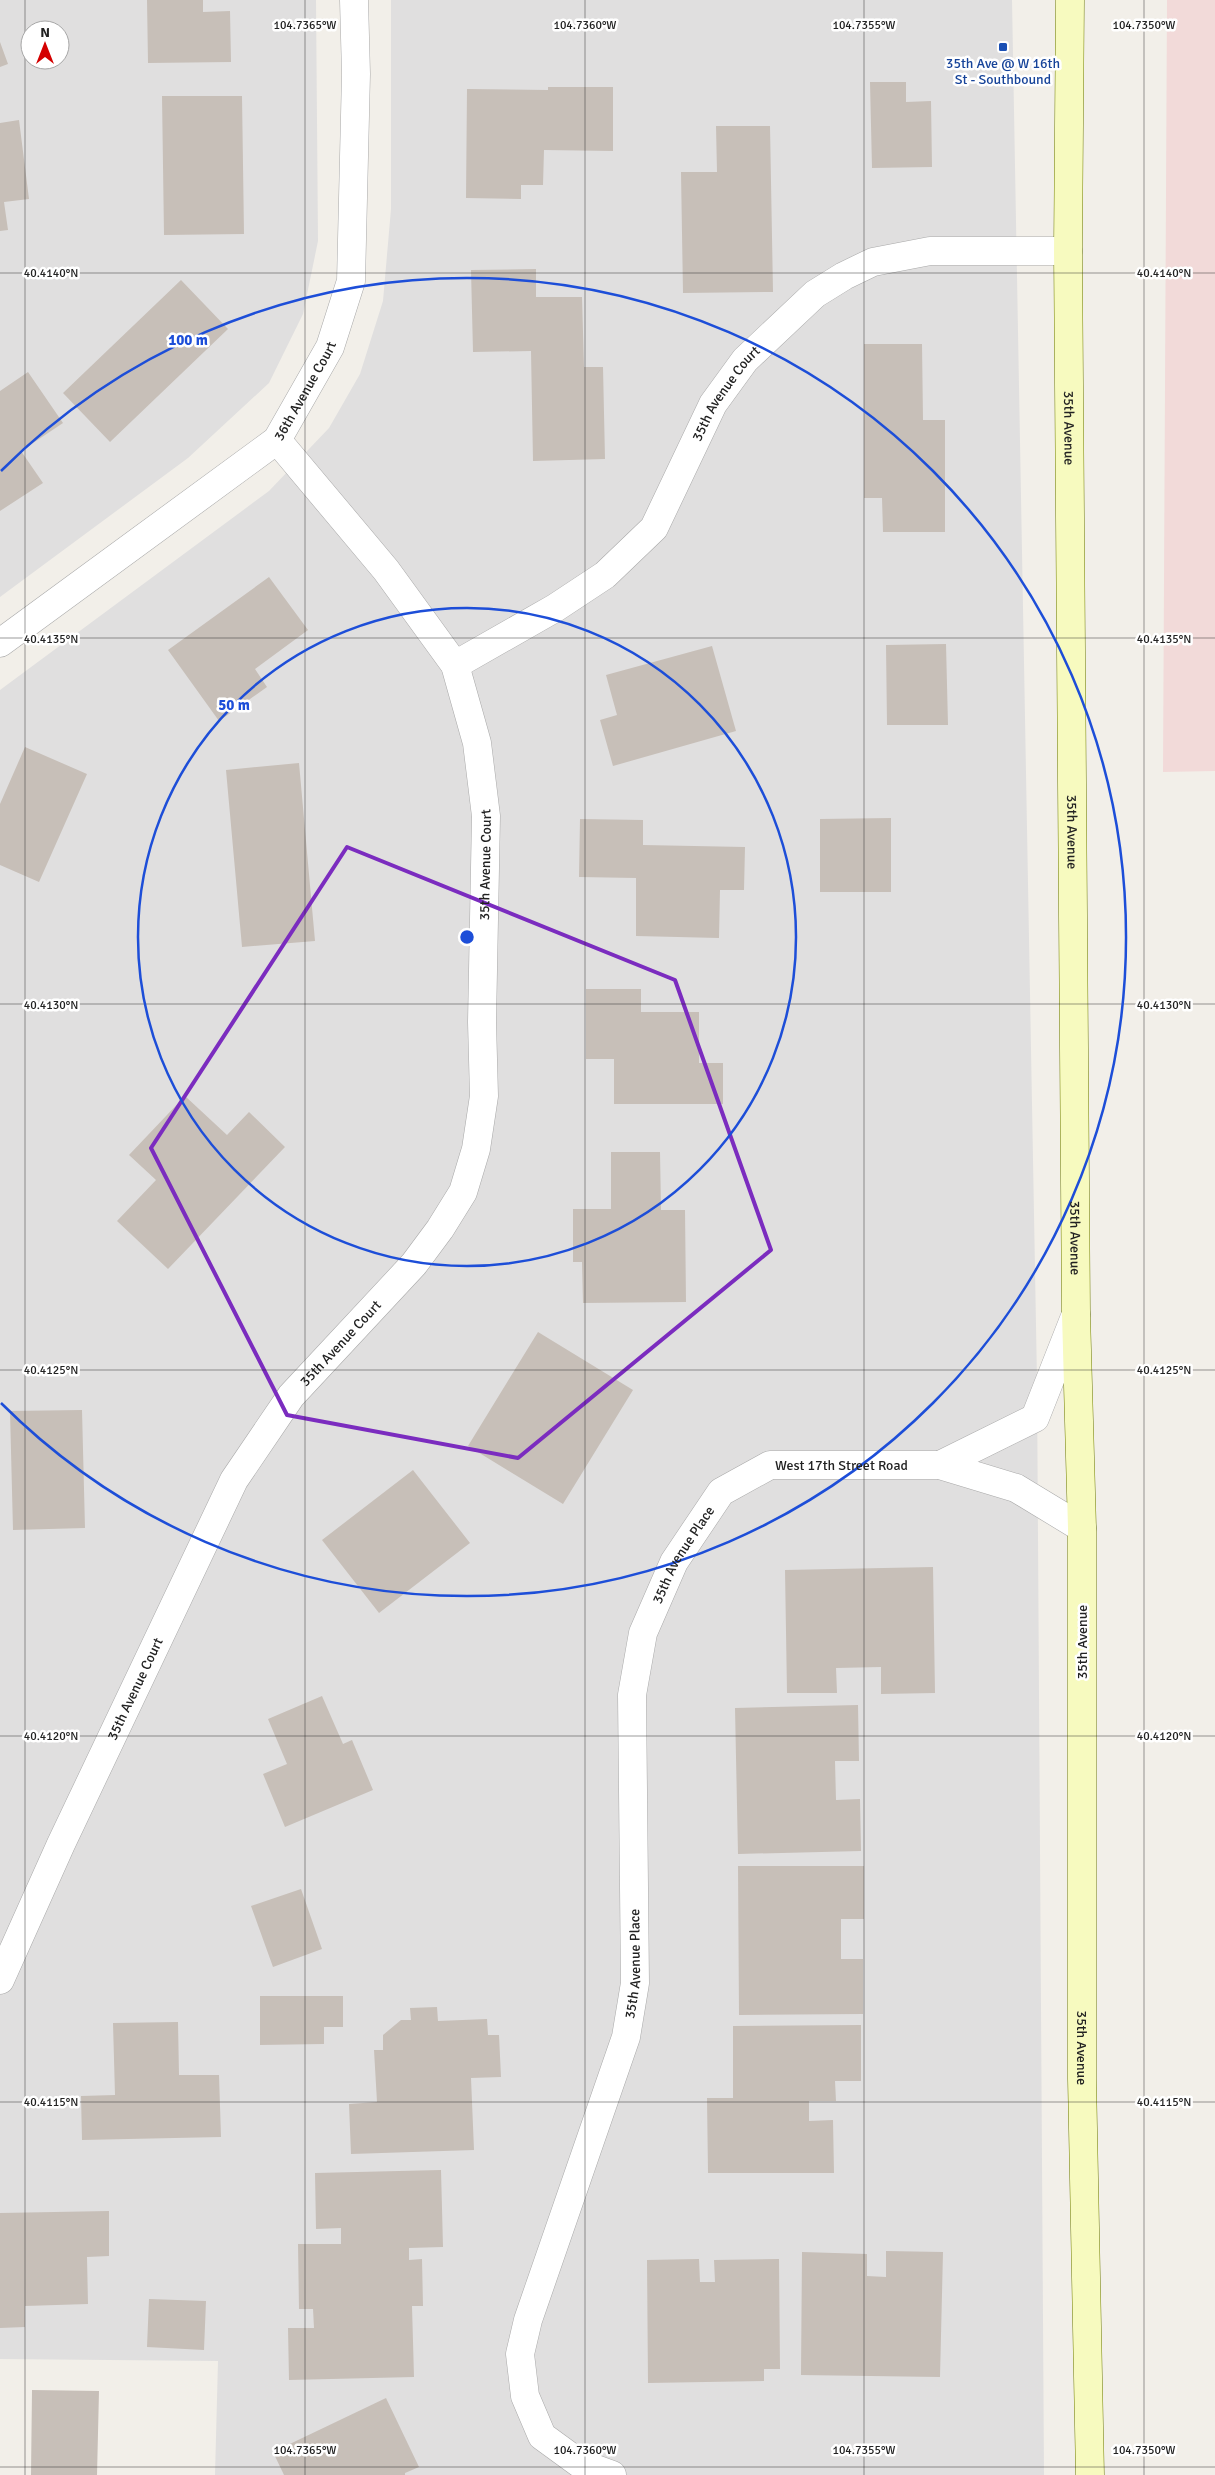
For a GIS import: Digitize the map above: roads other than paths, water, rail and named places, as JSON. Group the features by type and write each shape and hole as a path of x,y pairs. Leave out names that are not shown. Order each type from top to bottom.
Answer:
{"main road":[{"name":"35th Avenue","path":"1070,0 1068,251 1076,1314 1082,1528 1082,2079 1090,2475"}],"street":[{"name":"36th Avenue Court","path":"0,643 276,440 330,347 351,281 356,74 354,0"},
{"name":"35th Avenue Court","path":"456,666 555,608 605,576 654,528 713,404 745,360 815,294 873,262 930,251 1068,251"},
{"name":"35th Avenue Court","path":"0,1980 61,1844 234,1480 290,1396 414,1264 463,1192 476,1149 484,1096 482,1022 486,816 477,743 456,666 386,570 276,440"},
{"name":"West 17th Street Road","path":"940,1465 1035,1418 1076,1314"},
{"name":"West 17th Street Road","path":"721,1492 770,1465 940,1465 1016,1488 1082,1528"},
{"name":"35th Avenue Place","path":"612,2475 578,2463 542,2436 525,2396 520,2354 528,2320 626,2037 635,1983 632,1695 643,1633 674,1562 721,1492"}],"place":[{"name":"35th Ave @ W 16th St - Southbound","path":"1003,47"}]}
